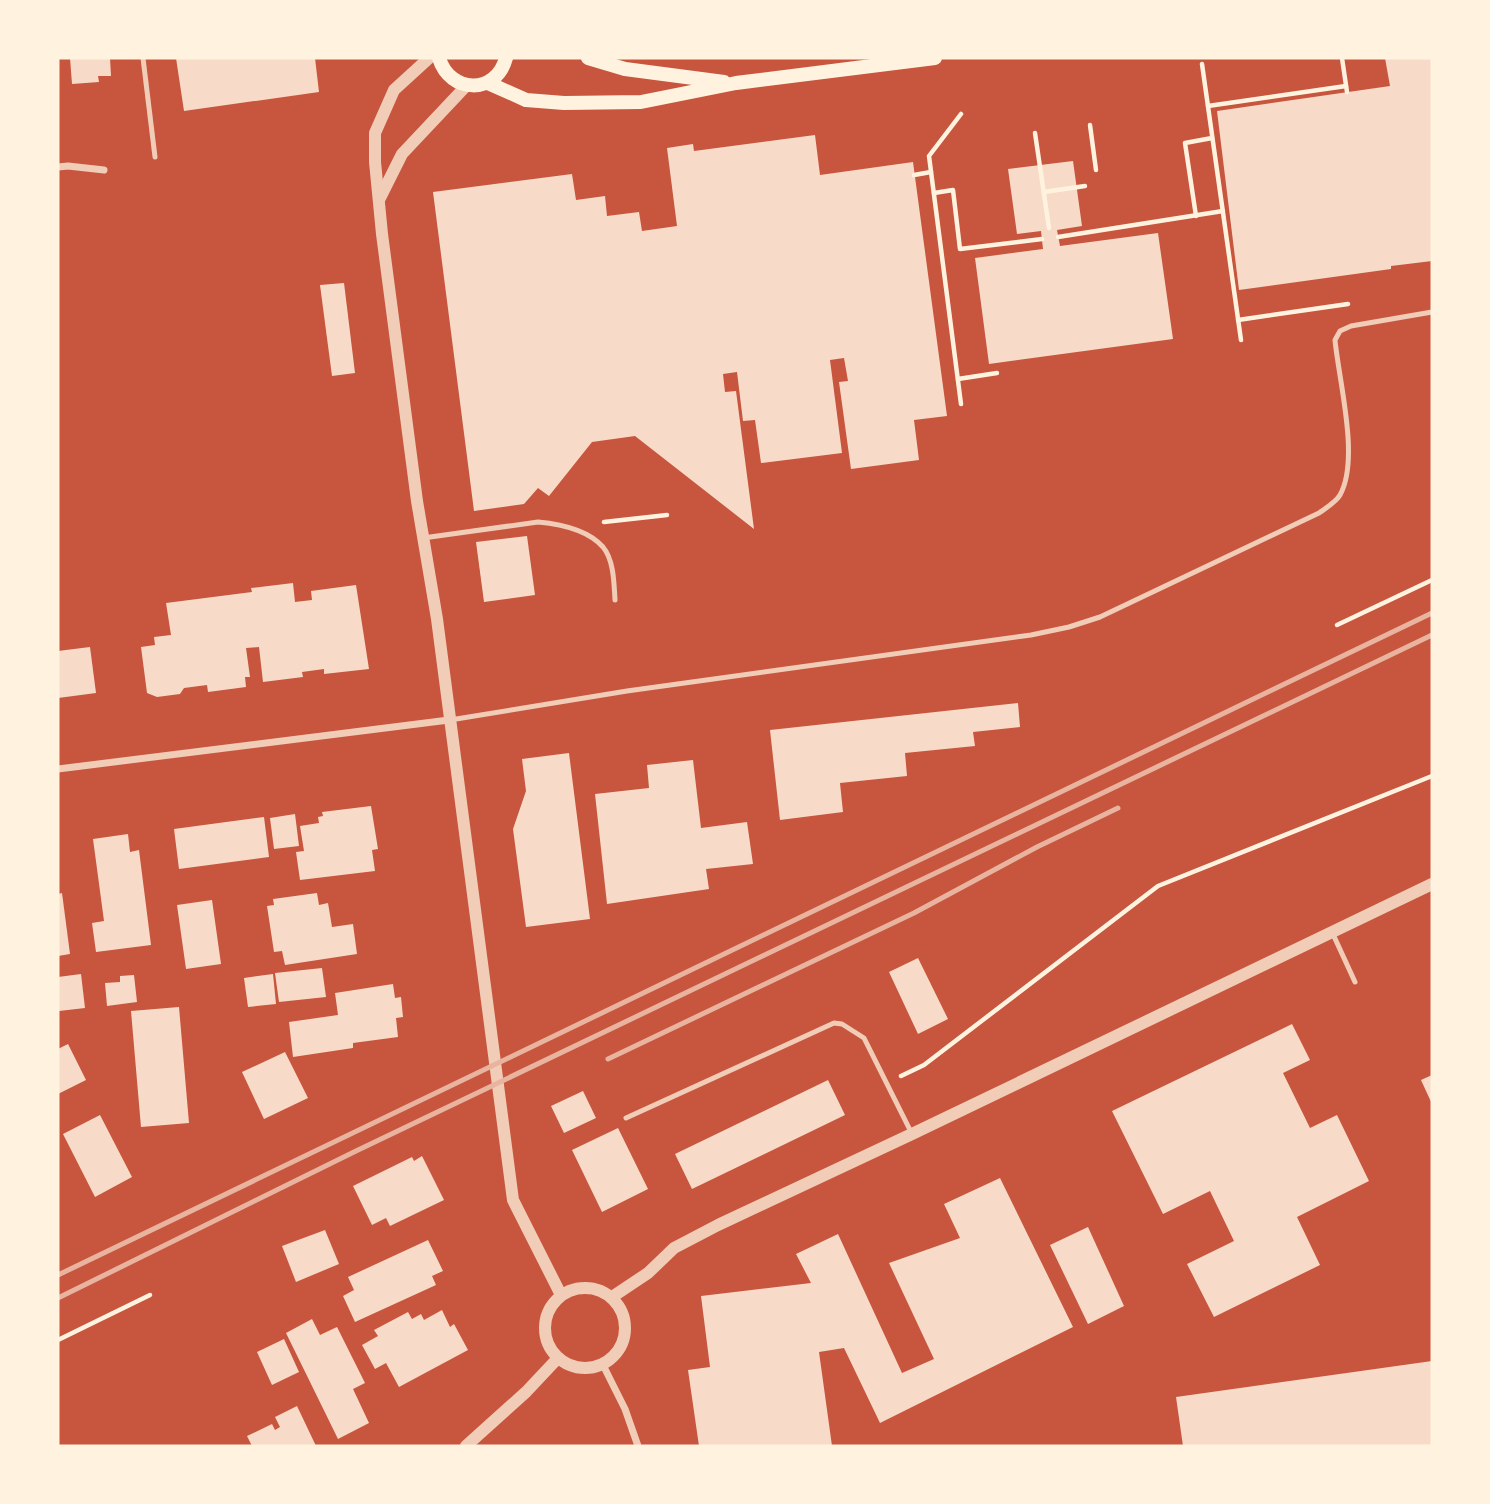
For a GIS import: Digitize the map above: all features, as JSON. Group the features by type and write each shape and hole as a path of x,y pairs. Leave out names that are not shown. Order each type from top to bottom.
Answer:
{"main road":[{"path":"439,58 449,77 467,85 488,83 526,100 564,103 641,102 736,83 935,58"},
{"path":"488,83 497,76 506,58"},
{"path":"588,58 625,69 736,83"}],"street":[{"path":"429,58 394,90 375,133 382,234 423,538 437,620 513,1200 561,1295"},
{"path":"380,199 402,154 467,85"},
{"path":"58,167 104,170"},
{"path":"58,769 449,720"},
{"path":"612,1297 648,1273 674,1248 718,1225 1432,884"},
{"path":"587,1287 612,1297 625,1320 622,1346 614,1357 591,1368 579,1368 568,1365 550,1349 545,1338 544,1325 552,1303 561,1295 587,1287"},
{"path":"466,1446 526,1392 558,1358"},
{"path":"603,1364 625,1409 638,1446"}],"lane":[{"path":"143,58 155,157"},
{"path":"449,720 639,689 1031,635 1100,617 1320,513 1339,497 1347,477 1349,451 1335,340 1340,331 1352,326 1432,312"},
{"path":"423,538 538,522 578,530 603,547 612,568 615,600"},
{"path":"1332,932 1355,982"},
{"path":"626,1118 834,1023 842,1024 864,1038 912,1134"}],"path":[{"path":"1208,106 1347,89 1342,58"},
{"path":"1202,64 1241,340"},
{"path":"961,114 929,156 961,404"},
{"path":"1090,125 1096,170"},
{"path":"1035,133 1049,228"},
{"path":"1196,216 1185,143 1212,138"},
{"path":"914,175 931,172"},
{"path":"1044,192 1084,186"},
{"path":"934,193 953,190 960,249 1042,239"},
{"path":"1058,237 1223,211"},
{"path":"1238,320 1349,304"},
{"path":"958,379 997,373"},
{"path":"1337,625 1432,580"},
{"path":"887,1083 924,1065 1158,886 1432,776"},
{"path":"58,1340 150,1295"}],"building":[{"path":"70,58 110,58 111,76 98,76 99,82 72,84"},
{"path":"176,58 315,58 319,92 184,111"},
{"path":"1385,58 1432,58 1432,261 1239,290 1217,111 1390,86"},
{"path":"815,135 820,175 913,162 947,416 914,420 919,460 851,469 839,382 848,381 844,358 830,360 842,453 761,463 755,420 743,421 737,372 723,374 725,392 736,391 754,529 635,436 592,442 549,496 538,488 524,504 474,511 433,192 572,174 576,200 605,196 607,216 639,212 642,231 677,226 667,148 693,144 694,151"},
{"path":"1073,161 1082,226 1057,230 1060,246 1158,233 1173,339 989,364 975,258 1043,249 1041,231 1017,234 1008,169"},
{"path":"344,283 355,373 332,376 320,285"},
{"path":"527,536 535,595 484,602 476,542"},
{"path":"293,583 295,602 312,600 311,591 356,585 369,669 324,674 324,669 302,672 303,677 263,682 259,647 246,648 250,677 245,677 246,687 208,692 207,685 184,688 180,694 157,697 147,693 141,647 155,645 154,637 171,635 166,603 252,592 251,588"},
{"path":"90,647 96,693 58,698 58,651"},
{"path":"1018,703 1020,727 973,732 975,746 905,753 907,776 840,783 843,812 780,820 770,730"},
{"path":"569,753 590,919 526,927 513,829 526,791 522,759"},
{"path":"693,760 701,828 747,822 753,864 706,869 709,889 607,904 595,794 649,788 647,765"},
{"path":"371,806 378,849 372,850 375,871 300,880 296,852 304,851 300,826 319,823 318,817 323,816 322,812"},
{"path":"295,814 299,846 274,849 270,818"},
{"path":"264,817 269,857 179,869 174,829"},
{"path":"128,834 130,852 139,850 151,945 96,952 92,923 104,921 93,839"},
{"path":"62,893 70,954 58,956 58,894"},
{"path":"317,893 319,905 328,903 332,927 353,924 357,954 285,965 282,951 274,952 267,906 274,905 273,899"},
{"path":"212,900 221,964 186,969 177,905"},
{"path":"918,958 948,1019 918,1034 889,972"},
{"path":"322,968 326,997 279,1002 275,973"},
{"path":"81,974 85,1008 59,1011 58,977"},
{"path":"273,974 276,1004 248,1007 244,978"},
{"path":"134,975 137,1002 107,1006 105,983 120,982 120,976"},
{"path":"393,984 395,998 401,997 403,1017 396,1018 398,1037 353,1043 353,1048 293,1057 289,1022 338,1015 335,993"},
{"path":"179,1007 189,1123 141,1127 131,1011"},
{"path":"1292,1024 1310,1060 1283,1073 1310,1128 1337,1115 1369,1181 1297,1217 1320,1265 1214,1317 1187,1264 1234,1241 1210,1191 1163,1214 1112,1111"},
{"path":"68,1044 86,1080 58,1094 58,1049"},
{"path":"285,1052 308,1098 264,1119 242,1072"},
{"path":"1432,1075 1432,1104 1421,1080"},
{"path":"828,1080 845,1115 692,1189 675,1154"},
{"path":"583,1091 596,1118 564,1133 551,1106"},
{"path":"100,1115 132,1177 95,1197 63,1134"},
{"path":"618,1128 648,1189 602,1212 572,1150"},
{"path":"422,1156 444,1200 390,1226 386,1218 372,1225 353,1186 412,1157 414,1161"},
{"path":"1000,1178 1073,1327 880,1423 844,1348 819,1352 832,1446 699,1446 688,1370 710,1367 701,1296 811,1283 796,1254 838,1234 902,1373 934,1359 889,1263 960,1238 944,1204"},
{"path":"1088,1227 1124,1306 1088,1324 1050,1245"},
{"path":"325,1230 339,1264 296,1282 282,1246"},
{"path":"428,1240 443,1271 432,1276 436,1285 355,1322 343,1296 354,1290 348,1277"},
{"path":"442,1310 450,1327 454,1324 468,1350 399,1387 386,1363 375,1369 362,1345 378,1336 374,1330 408,1312 412,1319 421,1314 424,1320"},
{"path":"312,1319 320,1335 337,1327 365,1383 353,1389 369,1423 338,1439 286,1333"},
{"path":"284,1339 299,1372 272,1385 257,1352"},
{"path":"1432,1361 1432,1446 1183,1446 1176,1397"},
{"path":"297,1406 316,1446 252,1446 247,1436 272,1424 275,1430 280,1427 275,1417"}],"railway":[{"path":"58,1275 1432,613"},
{"path":"58,1298 356,1151 1432,635"},
{"path":"608,1059 914,913 1037,847 1118,808"}]}
